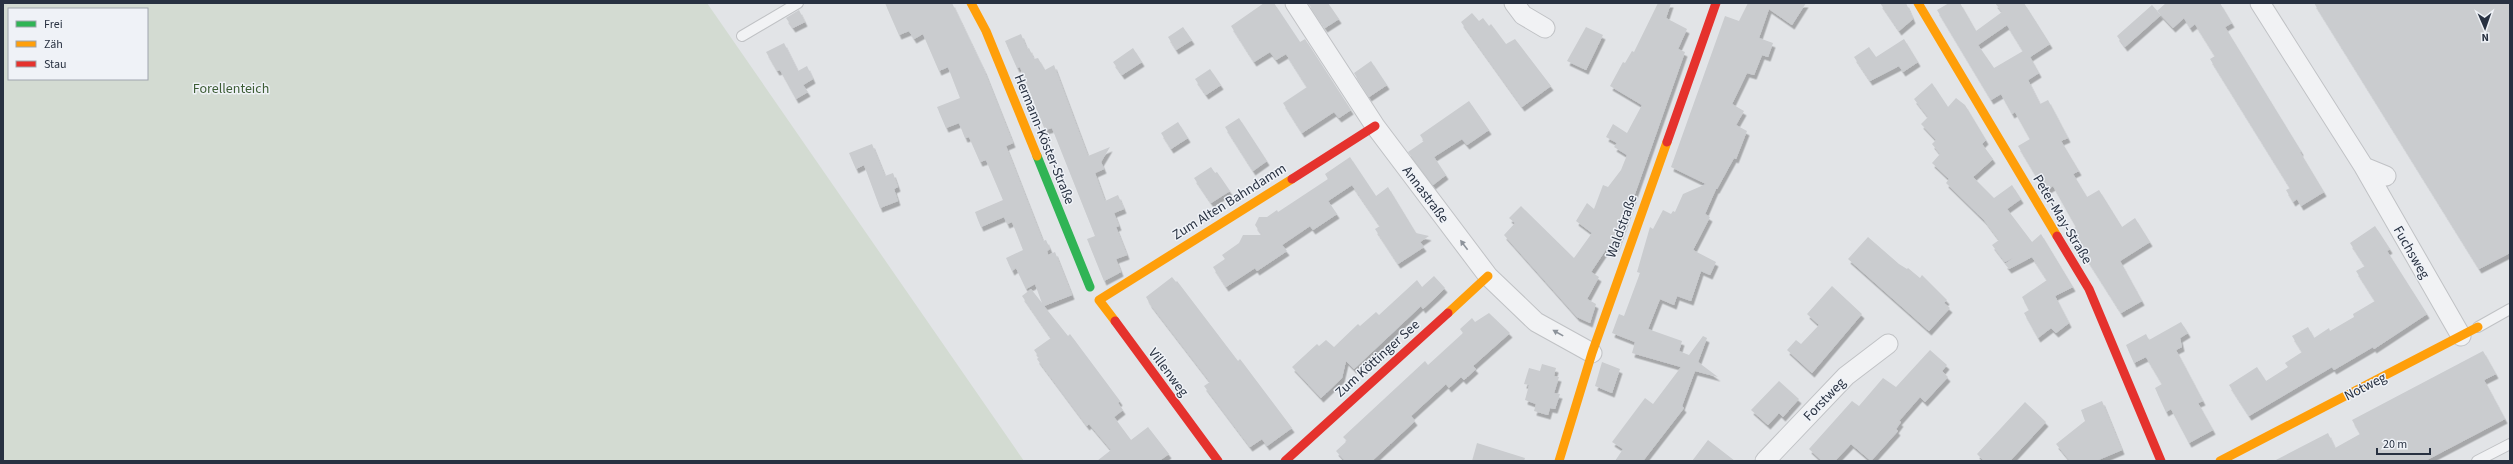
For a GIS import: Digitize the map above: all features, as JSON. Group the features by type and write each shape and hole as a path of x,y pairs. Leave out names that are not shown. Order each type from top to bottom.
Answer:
{"street":[{"name":"Hermann-Köster-Straße","path":"971,3 986,31 1090,287"},
{"name":"Annastraße","path":"1295,3 1375,126 1488,276 1536,322 1592,352"},
{"path":"1514,3 1523,15 1545,28"},
{"name":"Waldstraße","path":"1559,461 1592,352 1716,3"},
{"name":"Peter-May-Straße","path":"1918,3 2089,289 2161,461"},
{"name":"Fuchsweg","path":"2260,3 2364,167 2460,336"},
{"name":"Zum Alten Bahndamm","path":"1098,300 1375,126"},
{"path":"2364,167 2386,176"},
{"name":"Zum Köttinger See","path":"1285,461 1488,276"},
{"name":"Villenweg","path":"1098,300 1218,461"},
{"name":"Notweg","path":"2220,461 2478,328"},
{"name":"Forstweg","path":"1765,461 1846,376 1888,344"}],"lane":[{"path":"742,36 798,3"},
{"name":"Notweg","path":"2478,328 2510,309"},
{"path":"2478,461 2510,444"}],"green space":[{"name":"Forellenteich","path":"3,3 707,3 1024,461 3,461"}],"building":[{"path":"885,3 952,3 984,70 1013,143 1006,146 1043,241 1046,240 1050,249 1047,251 1048,255 1055,252 1072,295 1044,306 1068,336 1070,334 1120,401 1118,403 1123,410 1114,417 1131,440 1148,427 1169,454 1159,461 1097,461 1111,450 1089,424 1087,426 1037,359 1039,357 1034,350 1051,338 1022,296 1031,289 1042,303 1035,284 1026,289 1016,268 1012,271 1006,258 1023,250 1012,222 1007,224 1004,217 981,227 978,220 975,212 1003,200 986,160 980,162 969,137 965,138 959,123 946,128 937,107 960,98 948,67 939,71 923,34 914,39 909,31 899,35"},
{"path":"1264,3 1274,3 1300,42 1305,39 1351,110 1339,118 1334,112 1302,133 1283,103 1307,87 1286,54 1276,60 1270,52 1254,62 1231,26"},
{"path":"1308,3 1328,3 1339,19 1325,28"},
{"path":"1658,3 1671,3 1666,18 1687,29 1678,49 1685,52 1617,245 1615,249 1609,245 1591,272 1599,277 1587,299 1596,304 1590,323 1577,317 1504,235 1515,223 1509,218 1521,206 1574,258 1592,233 1576,221 1587,203 1594,209 1603,185 1608,187 1621,170 1627,155 1614,147 1617,143 1606,137 1613,124 1627,133 1642,105 1610,86 1623,62 1625,63 1632,51 1634,52"},
{"path":"1748,3 1806,3 1792,25 1769,9 1759,38 1773,43 1768,57 1762,55 1754,75 1747,73 1732,104 1744,111 1736,125 1747,131 1736,159 1734,158 1716,189 1705,214 1710,217 1693,250 1716,262 1710,275 1701,271 1691,301 1677,296 1674,305 1660,299 1648,329 1682,341 1679,351 1689,355 1703,336 1707,338 1698,362 1718,377 1695,371 1682,406 1684,408 1643,461 1615,461 1623,449 1612,442 1645,398 1653,404 1681,367 1632,353 1635,342 1612,333 1619,314 1624,316 1640,273 1637,272 1650,227 1653,229 1663,210 1671,214 1673,211 1675,212 1683,194 1706,184 1671,167 1725,16 1739,21"},
{"path":"1880,3 1906,3 1913,19 1899,31"},
{"path":"1949,3 1960,3 1976,31 2002,12 1995,3 2024,3 2050,44 2030,57 2039,73 2028,80 2040,104 2048,100 2068,138 2061,141 2079,171 2073,174 2087,197 2099,190 2122,227 2135,218 2150,242 2120,261 2142,301 2121,313 2069,231 2076,227 2053,186 2045,191 2018,146 2030,139 2015,112 2012,114 2001,94 1991,100 1937,10","holes":["2007,25 2023,51 1994,68 1978,45"]},
{"path":"2166,3 2220,3 2232,23 2225,27 2301,151 2300,152 2324,192 2301,206 2297,199 2293,202 2286,190 2290,188 2210,59 2215,56 2195,24 2190,28 2184,18 2173,28 2157,11"},
{"path":"2314,3 2510,3 2510,253 2479,269"},
{"path":"2152,5 2161,15 2125,47 2117,36"},
{"path":"799,10 805,22 793,28 786,18"},
{"path":"1472,13 1479,21 1483,18 1489,26 1491,24 1506,44 1515,39 1551,86 1522,107 1461,22"},
{"path":"1183,27 1192,40 1176,50 1168,37"},
{"path":"1586,27 1603,35 1586,70 1567,61"},
{"path":"1021,34 1027,49 1029,48 1034,59 1038,58 1045,70 1054,65 1088,156 1110,147 1101,162 1104,169 1095,173 1105,201 1118,195 1124,209 1114,213 1119,226 1116,227 1127,255 1116,259 1121,272 1104,281 1087,239 1095,236 1052,128 1045,130 1020,67 1017,68 1005,41"},
{"path":"1904,39 1918,62 1903,72 1899,66 1870,81 1854,57 1869,47 1876,57"},
{"path":"784,43 798,71 807,66 813,79 803,85 808,92 796,99 780,70 777,71 766,52"},
{"path":"1133,48 1142,62 1122,75 1113,62"},
{"path":"1371,61 1387,85 1369,97 1354,73"},
{"path":"1210,69 1221,85 1206,95 1195,79"},
{"path":"1932,83 1948,107 1956,98 1965,105 1986,140 1982,144 1993,159 1973,177 1994,198 2012,185 2021,199 2007,209 2032,242 2041,234 2073,287 2055,296 2069,323 2056,333 2051,328 2038,338 2024,313 2029,310 2022,297 2047,280 2032,257 2009,269 2005,264 2013,258 2005,262 1992,245 1999,240 1984,220 1946,183 1949,179 1932,163 1940,154 1932,144 1936,140 1921,124 1928,117 1914,99"},
{"path":"1469,101 1489,130 1467,145 1462,139 1434,157 1446,175 1433,185 1408,152 1424,141 1420,135"},
{"path":"1239,118 1267,161 1253,171 1225,127"},
{"path":"1178,122 1188,138 1171,149 1161,133"},
{"path":"872,144 885,176 893,173 898,187 894,189 898,201 880,208 864,165 856,169 849,153"},
{"path":"1350,157 1376,196 1388,187 1416,233 1429,236 1420,242 1424,247 1398,264 1375,229 1380,226 1352,185 1328,201 1337,214 1313,230 1310,226 1282,245 1287,251 1257,271 1255,268 1226,287 1213,267 1225,259 1222,255 1239,243 1243,235 1262,235 1255,225 1259,217 1267,217 1277,210 1278,212 1328,179 1325,174"},
{"path":"1211,167 1215,173 1217,172 1230,191 1211,203 1194,178"},
{"path":"2375,226 2390,249 2387,251 2427,314 2374,349 2373,347 2334,370 2332,367 2249,416 2229,385 2257,367 2266,381 2288,367 2285,363 2302,352 2292,336 2308,327 2314,338 2329,328 2330,331 2354,317 2353,314 2375,301 2356,271 2365,266 2350,243"},
{"path":"1868,237 1899,264 1907,269 1908,268 1920,278 1922,275 1947,300 1944,303 1950,308 1929,331 1848,259"},
{"path":"1434,276 1445,288 1423,309 1421,306 1354,369 1346,361 1342,378 1321,398 1292,367 1317,344 1319,346 1326,340 1334,347 1358,324 1360,326 1376,312 1379,315 1417,280 1422,287"},
{"path":"1172,277 1176,282 1177,281 1238,361 1240,359 1292,428 1267,446 1262,439 1250,447 1204,386 1210,382 1146,297"},
{"path":"1832,286 1862,314 1812,373 1787,350 1796,340 1801,344 1819,325 1807,314"},
{"path":"1489,313 1510,333 1473,366 1476,369 1464,380 1461,377 1449,388 1446,384 1411,416 1415,421 1372,461 1345,461 1336,451 1347,441 1343,437 1425,361 1428,365 1463,333 1460,329 1472,318 1475,322"},
{"path":"2181,322 2188,333 2180,338 2182,347 2176,350 2203,401 2198,403 2213,430 2189,443 2171,409 2166,412 2155,388 2162,384 2146,357 2134,363 2126,345 2146,334 2149,340"},
{"path":"1930,350 1947,365 1942,371 1948,377 1925,402 1920,397 1899,421 1901,422 1896,429 1898,431 1871,461 1851,444 1835,461 1822,461 1809,449 1852,401 1859,406 1883,378 1896,387"},
{"path":"2483,351 2496,374 2484,380 2505,419 2425,461 2274,461 2328,433 2335,448 2360,434 2352,420"},
{"path":"1602,362 1620,369 1612,393 1595,386"},
{"path":"1542,364 1556,368 1554,376 1559,377 1554,393 1560,394 1555,409 1550,408 1548,415 1534,411 1536,404 1525,400 1529,385 1524,384 1529,368 1540,371"},
{"path":"1779,381 1799,399 1783,417 1779,413 1768,425 1751,410"},
{"path":"2102,401 2122,450 2096,461 2070,461 2056,444 2085,421 2081,410"},
{"path":"2025,402 2046,422 2010,461 1984,461 1977,454"},
{"path":"1708,440 1735,461 1692,461"},
{"path":"1477,443 1525,458 1524,461 1472,461"}],"traffic: fast":[{"path":"1037,156 1090,287"}],"traffic: slow":[{"path":"971,3 986,31 1037,156"},
{"path":"1918,3 2057,236"},
{"path":"1559,461 1592,353 1667,142"},
{"path":"1115,321 1099,300 1292,179"},
{"path":"1448,313 1488,276"},
{"path":"2220,461 2478,327"}],"traffic: jam":[{"path":"1667,142 1716,3"},
{"path":"1292,179 1375,126"},
{"path":"2057,236 2089,289 2161,461"},
{"path":"1285,461 1448,313"},
{"path":"1115,321 1218,461"}]}
